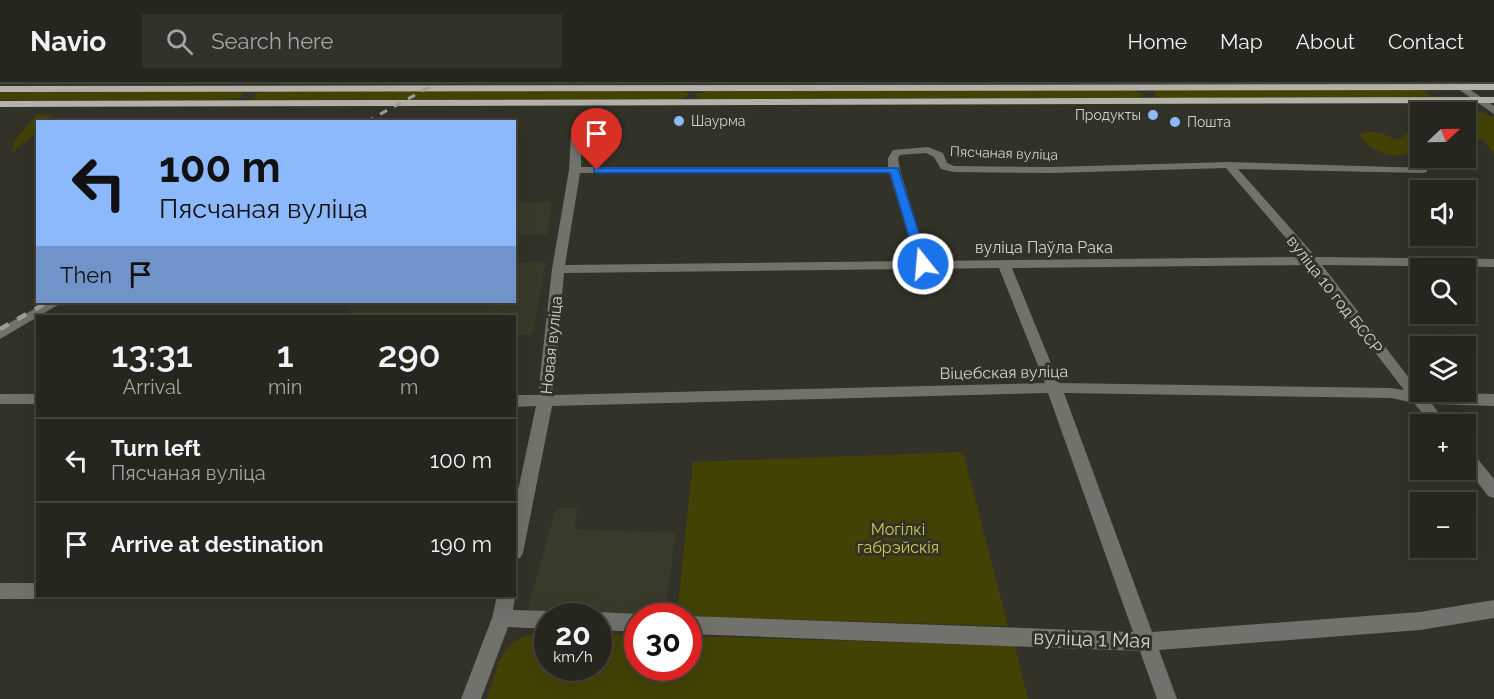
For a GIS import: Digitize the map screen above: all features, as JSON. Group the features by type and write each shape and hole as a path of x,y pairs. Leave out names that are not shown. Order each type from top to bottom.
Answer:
{"main road":[{"path":"0,89 1143,88 1458,85 1494,87"},
{"path":"1143,88 1152,100"},
{"path":"240,104 255,89"},
{"path":"0,104 1494,100"}],"street":[{"path":"441,89 451,84"},
{"path":"1458,85 1494,111"},
{"name":"Новая вуліца","path":"516,543 545,401 558,269 574,170 576,135"},
{"name":"Пясчаная вуліца","path":"894,170 892,158 897,152 906,150 936,152 942,165 954,169 1052,170 1229,165 1423,170"},
{"name":"вуліца 10 год БССР","path":"1229,165 1312,261 1410,389"},
{"path":"574,170 894,170 923,264"},
{"name":"вуліца Паўла Рака","path":"558,269 1312,261 1494,263"},
{"path":"1004,264 1054,388 1167,699"},
{"path":"0,334 54,303"},
{"name":"Віцебская вуліца","path":"516,401 1054,388 1391,393 1410,397"},
{"path":"0,399 36,399"},
{"name":"Віцебская вуліца","path":"1476,400 1494,400"},
{"name":"вуліца 10 год БССР","path":"1420,402 1431,414"},
{"path":"1476,468 1494,491"},
{"path":"0,591 36,591"},
{"path":"471,699 502,618 506,597"},
{"name":"вуліца 1 Мая","path":"702,626 1147,642 1420,621 1494,609"},
{"path":"502,618 534,619"}],"shaded area":[{"path":"516,202 551,202 548,235 516,235"},
{"path":"546,262 532,335 516,335 516,315 346,315 352,303 516,303 516,263"},
{"path":"556,508 578,508 574,529 676,533 666,603 624,603 624,615 612,615 612,603 534,603 534,614 526,614"}],"green space":[{"path":"0,90 239,91 244,93 239,98 228,100 0,100"},
{"path":"679,90 688,93 688,96 678,99 256,100 252,98 257,93 267,91"},
{"path":"1136,90 1144,96 1140,98 700,99 696,96 698,93 707,91"},
{"path":"1154,90 1422,90 1433,98 1162,98 1156,96"},
{"path":"1476,110 1494,117 1494,155 1484,140 1476,140"},
{"path":"37,114 51,115 52,120 36,120 36,133 12,153 14,141"},
{"path":"1366,132 1381,133 1397,140 1410,132 1410,153 1402,155 1384,153 1367,144 1359,135"},
{"name":"Могілкі габрэйскія","path":"963,452 1008,626 702,617 702,603 678,603 693,462"},
{"path":"534,634 534,681 612,681 612,634 624,635 624,681 702,681 702,636 1015,646 1028,699 487,699 504,654 510,646"}],"railway":[{"path":"370,120 435,84"},
{"path":"0,329 46,303"}],"place":[{"name":"Продукты","path":"1153,115"},
{"name":"Шаурма","path":"679,121"},
{"name":"Пошта","path":"1175,122"}],"route":[{"path":"597,170 894,170 923,264"}]}
